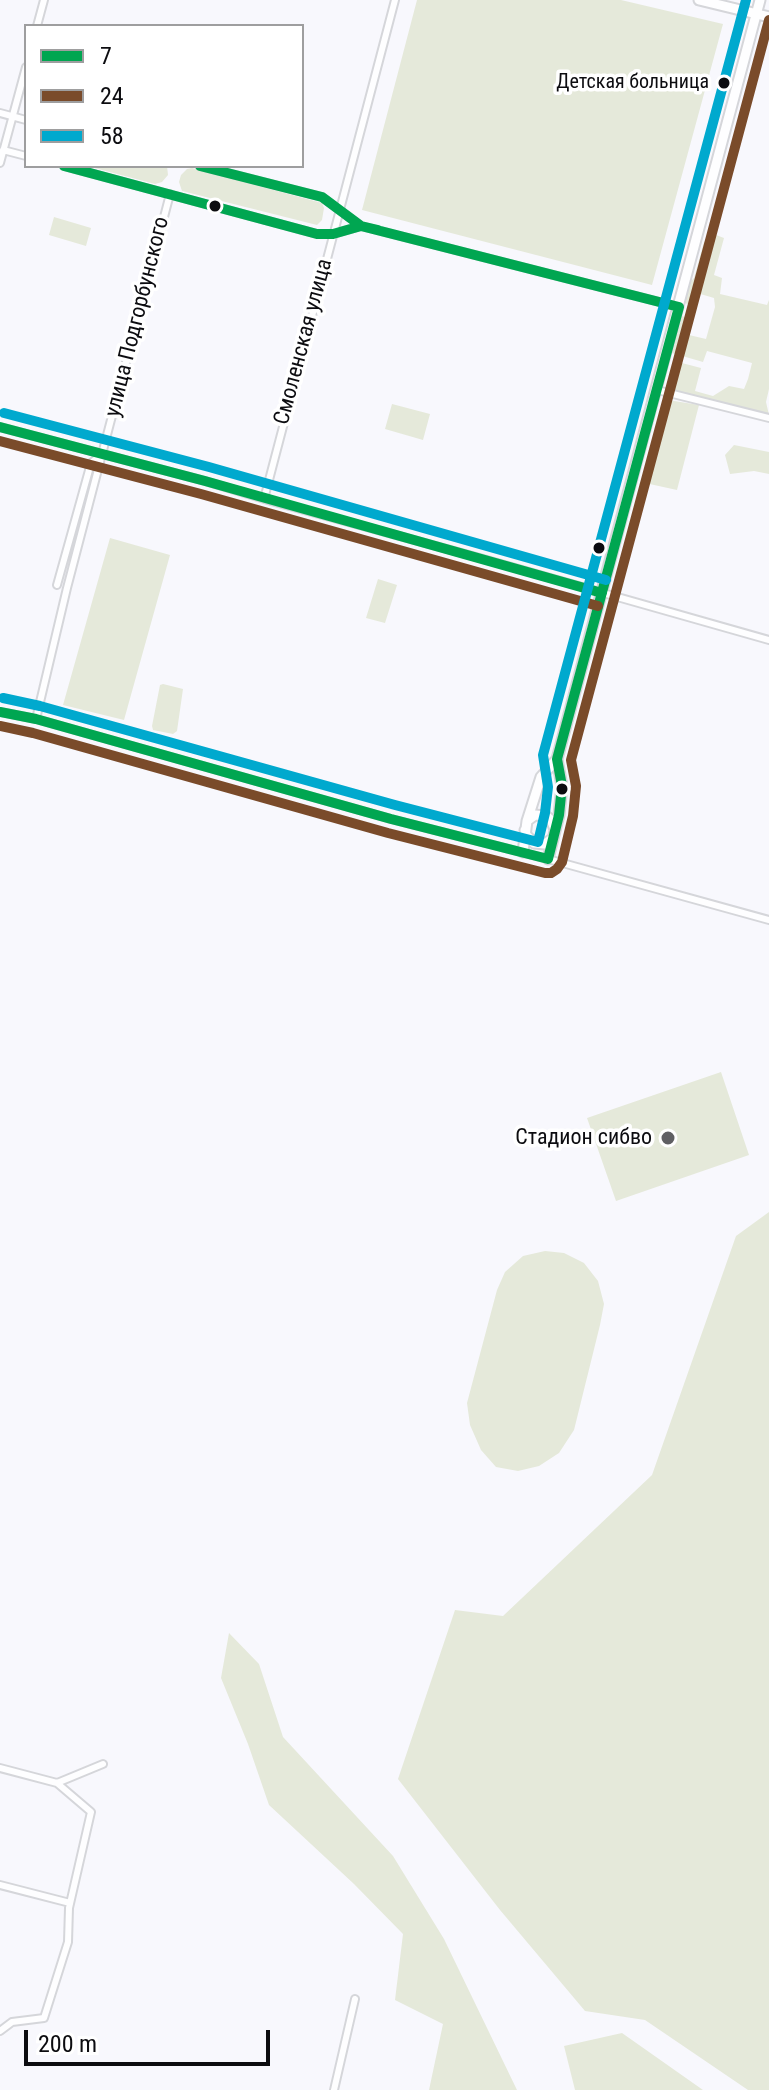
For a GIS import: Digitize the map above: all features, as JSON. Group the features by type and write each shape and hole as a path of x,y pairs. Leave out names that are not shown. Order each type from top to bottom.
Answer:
{"street":[{"path":"38,24 44,0"},
{"name":"Смоленская улица","path":"264,499 395,0"},
{"path":"699,0 769,17"},
{"path":"548,859 562,786 557,759 760,0"},
{"path":"0,163 24,75"},
{"path":"0,113 24,120"},
{"path":"2,149 24,155"},
{"path":"72,168 317,234 333,234 361,226"},
{"path":"208,168 322,197 361,226 679,307"},
{"name":"улица Подгорбунского","path":"36,719 170,194"},
{"path":"657,390 769,418"},
{"path":"0,427 769,640"},
{"path":"57,585 91,463 103,454"},
{"path":"0,712 36,719 391,819 769,920"},
{"path":"523,852 526,826 541,777 557,759"},
{"path":"526,826 535,815 541,815 551,820 554,833"},
{"path":"526,826 529,839 539,844 545,844 554,833"},
{"path":"57,1783 103,1764"},
{"path":"0,1768 57,1783 91,1812 70,1903 68,1942 44,2018 12,2022 0,2031"},
{"path":"0,1885 70,1903"},
{"path":"334,2090 355,1999"}],"shaded area":[{"path":"417,0 621,0 723,24 652,285 362,210"},
{"path":"95,168 167,168 168,175 155,184"},
{"path":"192,168 322,203 322,220 317,225 182,191 179,182 181,175"},
{"path":"54,217 91,228 86,246 49,235"},
{"path":"716,235 724,238 714,275 722,278 720,294 767,305 769,300 769,389 766,402 769,415 670,390 678,362 701,368 695,391 713,396 729,386 744,389 748,379 752,363 707,351 703,362 672,353 682,316 691,319 689,335 706,339 715,307 714,298 697,293 692,306 685,303 704,242"},
{"path":"668,400 699,405 677,490 645,483"},
{"path":"392,404 430,414 423,440 385,429"},
{"path":"734,445 769,452 769,474 754,471 730,474 725,455"},
{"path":"110,538 170,555 124,720 63,705"},
{"path":"378,579 397,585 385,623 366,618"},
{"path":"160,685 183,689 177,731 173,734 153,730 152,726"},
{"path":"721,1072 749,1155 616,1201 587,1118"},
{"path":"769,1212 769,2090 748,2090 645,2020 585,2011 500,1910 398,1779 455,1610 503,1616 652,1475 736,1236"},
{"path":"545,1251 564,1253 584,1263 598,1281 604,1304 574,1430 559,1453 539,1466 518,1471 496,1467 481,1450 470,1425 467,1403 497,1290 505,1272 523,1256"},
{"path":"229,1633 259,1664 283,1737 393,1856 444,1939 517,2090 429,2090 443,2024 395,2000 403,1934 269,1805 221,1678"},
{"path":"622,2033 703,2090 575,2090 564,2046"}],"transit line":[{"name":"58","path":"3,698 538,842 548,787 543,755 746,0"},
{"name":"24","path":"0,726 388,833 545,873 557,869 562,862 573,816 576,786 571,760 769,20"},
{"name":"7","path":"71,168 317,234 333,234 361,226 679,307"},
{"name":"7","path":"208,168 322,197 361,226 378,230"},
{"name":"7","path":"0,712 36,719 391,819 548,859 559,815 562,786 557,759 679,307"},
{"name":"58","path":"4,413 209,467 606,580"},
{"name":"7","path":"0,427 205,481 602,593"},
{"name":"24","path":"0,441 598,606"}],"place":[{"name":"Детская больница","path":"724,83"},
{"name":"Стадион сибво","path":"668,1138"}]}
